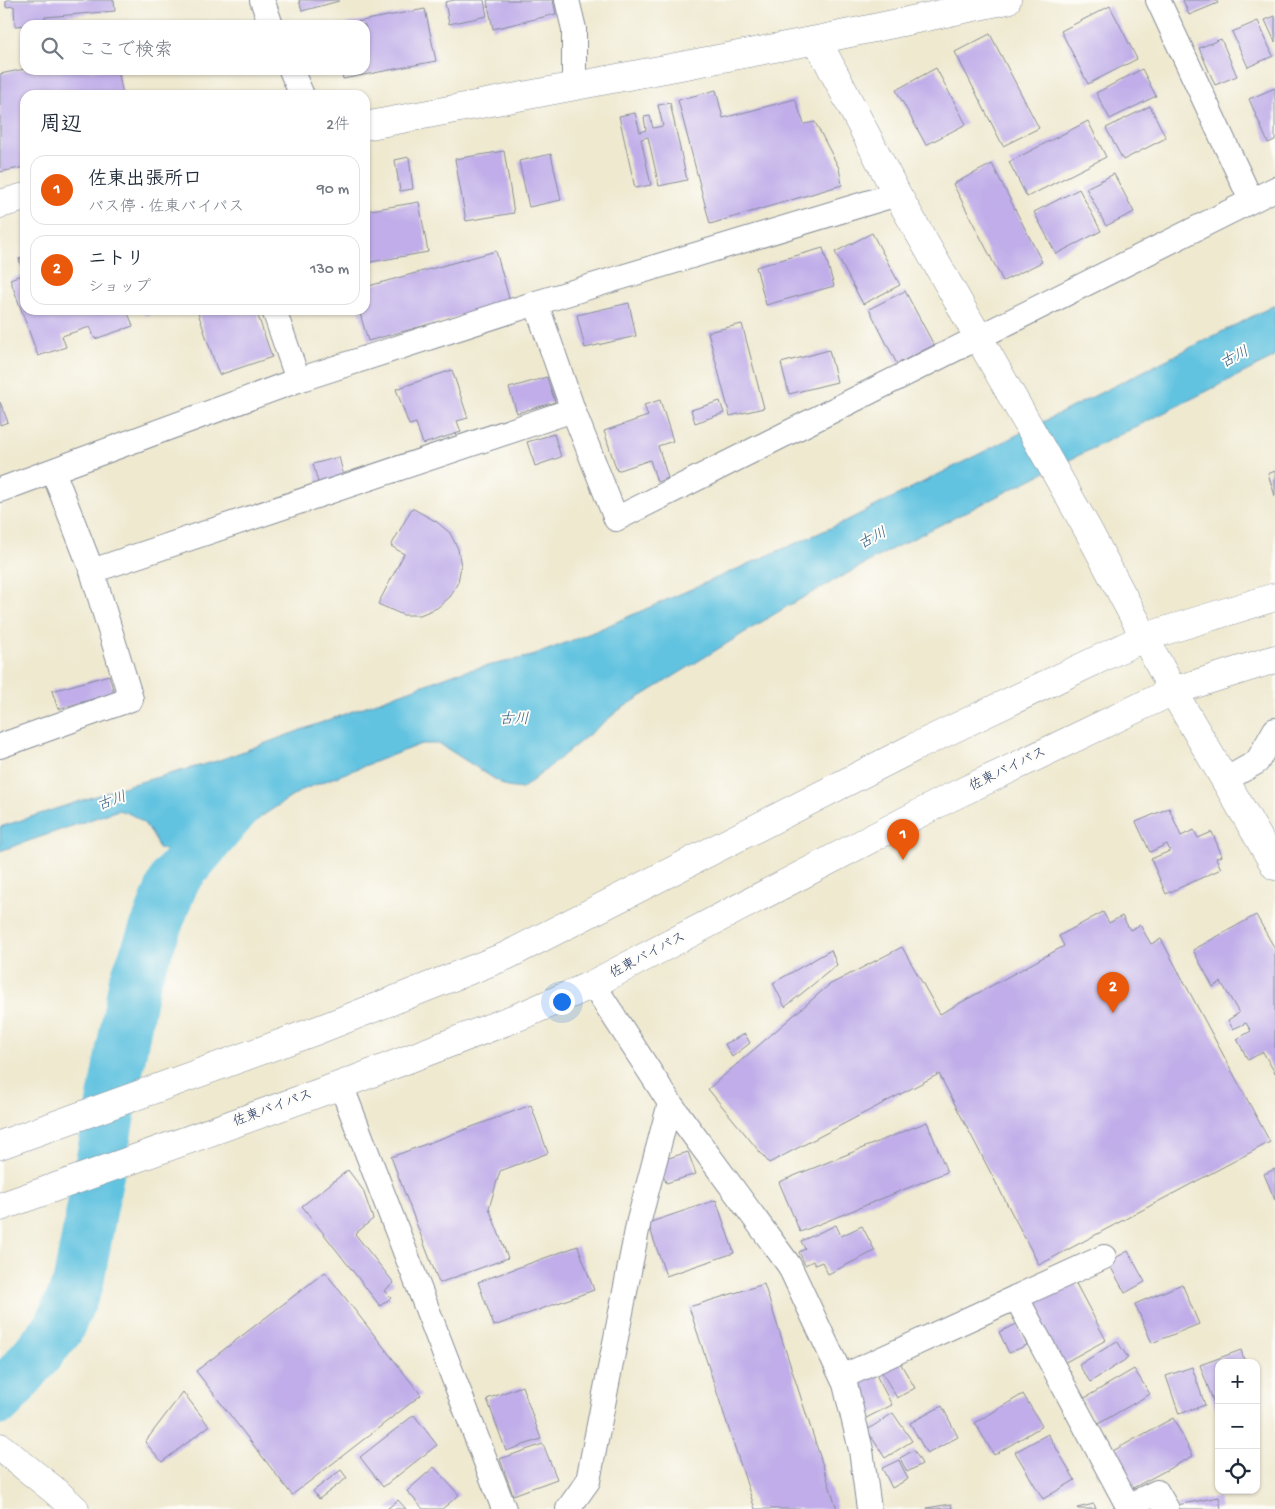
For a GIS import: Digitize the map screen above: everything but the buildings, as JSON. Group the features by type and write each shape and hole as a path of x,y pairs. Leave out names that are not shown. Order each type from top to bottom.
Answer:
{"main road":[{"path":"370,125 817,40 1007,0"},
{"path":"817,40 898,194 1088,530 1173,691 1275,866"},
{"path":"0,204 20,198"},
{"path":"0,1145 201,1073 506,956 913,748 1145,637 1275,597"},
{"name":"佐東バイパス","path":"8,1204 341,1085 528,1012 593,984 945,800 1173,691 1275,659"},
{"path":"0,1447 75,1509"}],"street":[{"path":"262,0 269,20"},
{"path":"567,0 574,29 574,86"},
{"path":"1158,0 1251,200"},
{"path":"293,75 300,90"},
{"path":"536,303 573,410 616,519 1275,189"},
{"path":"0,490 298,380 536,303 898,194"},
{"path":"276,315 298,380"},
{"path":"92,570 573,410"},
{"path":"0,746 130,699 92,570 54,471"},
{"path":"1225,780 1257,762 1275,730"},
{"path":"593,984 670,1103 789,1265 842,1377 861,1450 869,1509"},
{"path":"341,1085 504,1509"},
{"path":"568,1509 588,1480 639,1220 670,1103"},
{"path":"842,1377 1104,1257"},
{"path":"1016,1297 1128,1506 1157,1492 1167,1509"}],"water":[{"name":"古川","path":"1275,305 1275,357 894,548 786,607 619,710 522,789 507,787 440,744 421,744 302,790 262,816 217,857 159,849 152,834 139,819 118,810 0,851 0,827 129,785 217,761 456,673 532,656 591,633 842,523"}],"waterway":[{"path":"0,1399 58,1329 78,1284 134,983 175,878 241,800"}],"place":[{"name":"佐東出張所口","path":"903,860"},
{"name":"ニトリ","path":"1113,1013"}]}
